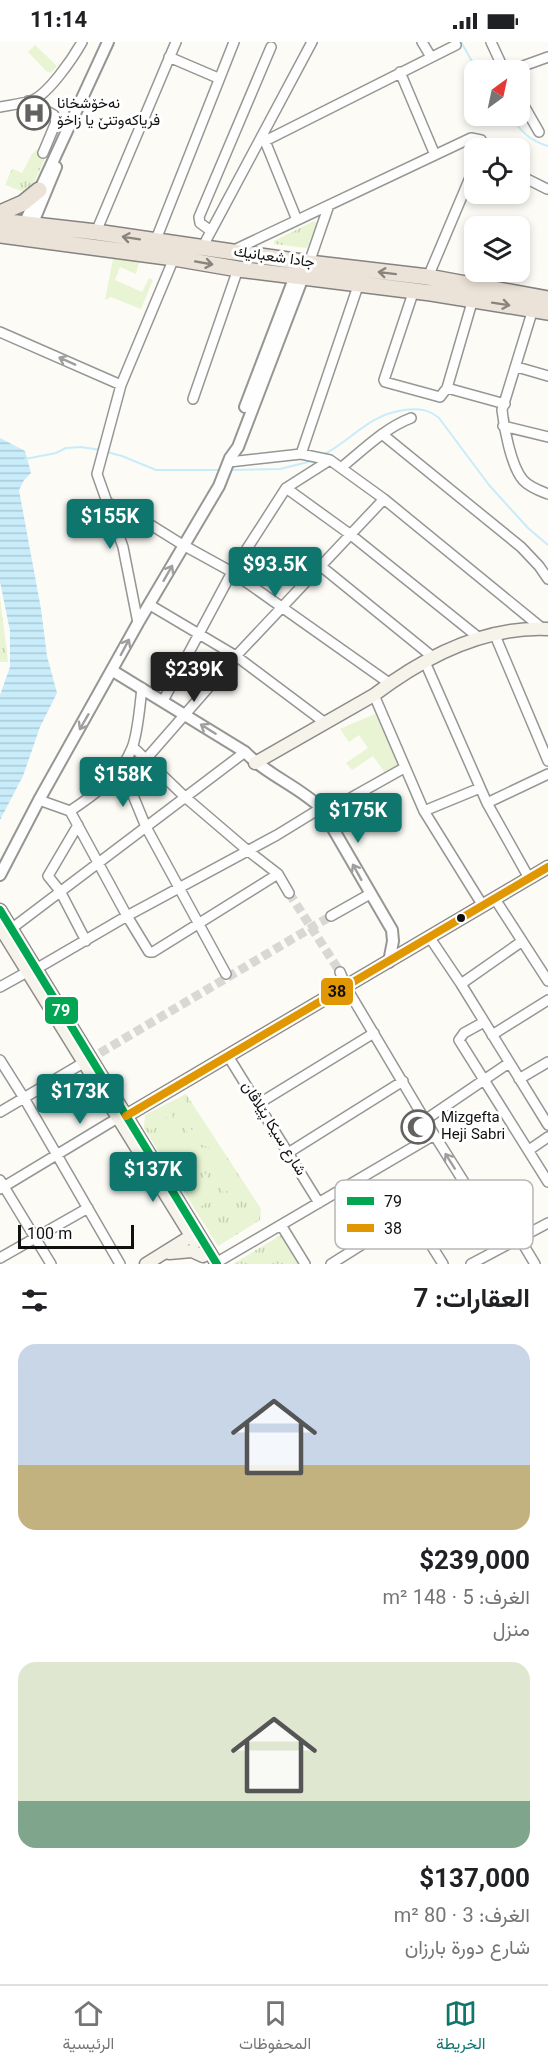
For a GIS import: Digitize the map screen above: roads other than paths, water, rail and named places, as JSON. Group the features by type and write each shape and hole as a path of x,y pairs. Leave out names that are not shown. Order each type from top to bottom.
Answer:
{"highway":[{"path":"0,213 23,203 39,189"},
{"name":"جادا شعبانيك","path":"0,221 49,234 238,269 464,279"},
{"name":"جادا شعبانيك","path":"23,228 49,234 96,232 230,252 302,272 359,283 541,311"},
{"name":"جادا شعبانيك","path":"495,282 548,298"}],"main road":[{"path":"255,763 374,695 389,683 429,660 478,637 494,633 545,629"},
{"path":"124,1121 228,1056 548,867"},
{"path":"0,910 6,928 92,1058 124,1121 191,1236 211,1262"},
{"path":"124,1121 211,1262"},
{"path":"146,1264 191,1236"},
{"path":"159,1256 192,1251 211,1262"}],"street":[{"path":"0,107 34,100 51,84 82,42"},
{"path":"23,228 108,42"},
{"path":"96,232 176,42"},
{"path":"155,242 234,42"},
{"path":"202,248 263,139 312,42"},
{"path":"422,42 430,57"},
{"path":"491,42 499,60"},
{"path":"263,139 456,45"},
{"path":"211,231 200,223 199,217 271,47"},
{"path":"169,57 218,78"},
{"path":"530,64 548,57"},
{"path":"400,72 435,155"},
{"path":"28,101 54,115 56,122 43,153"},
{"path":"530,116 539,132"},
{"path":"23,228 65,146 66,136"},
{"path":"263,139 297,220"},
{"path":"230,252 464,141"},
{"path":"530,180 547,189"},
{"path":"428,278 464,192"},
{"path":"0,875 39,800 138,624 219,486 229,461 231,445 328,205"},
{"path":"138,624 123,547 97,474 121,385 174,258"},
{"path":"193,399 238,269"},
{"path":"304,454 359,283"},
{"path":"414,290 384,380 436,397 440,397 445,391 472,299"},
{"path":"541,311 517,367 502,411 504,434 522,479 548,494"},
{"path":"0,332 121,385"},
{"path":"517,367 548,375"},
{"path":"445,391 505,404"},
{"path":"342,467 382,434 398,423 411,418"},
{"path":"504,426 548,437"},
{"path":"382,434 521,547 548,579"},
{"path":"229,461 304,454 328,460 342,467 545,629"},
{"path":"164,701 232,572 286,488 328,460"},
{"path":"286,488 351,535 478,637"},
{"path":"146,759 236,656 384,499"},
{"path":"108,503 129,512 183,546 232,572 389,683"},
{"path":"322,567 429,660 480,788 529,878"},
{"path":"150,605 236,656 324,722"},
{"path":"494,633 548,761"},
{"path":"113,671 245,752 255,763 312,799 322,810 392,930 393,941 389,962"},
{"path":"70,811 118,773 133,747 142,688"},
{"path":"374,695 424,812 483,906"},
{"path":"133,747 185,797 278,874 289,893"},
{"path":"6,928 60,891 245,752"},
{"path":"0,987 247,850 404,768"},
{"path":"118,773 124,777 146,826 226,974"},
{"path":"487,803 548,774"},
{"path":"424,812 480,788"},
{"path":"39,800 70,811 97,863 149,952 153,952 278,874"},
{"path":"78,825 48,876 60,891 86,941"},
{"path":"331,916 370,894"},
{"path":"495,899 548,981"},
{"path":"430,938 548,1125"},
{"path":"461,984 521,942"},
{"path":"340,972 346,987 462,1180"},
{"path":"492,1035 548,1000"},
{"path":"484,1022 464,1033 459,1040 548,1182"},
{"path":"258,1104 374,1033"},
{"name":"شارع سيكا پێلاڤان","path":"228,1056 319,1203"},
{"path":"0,1112 92,1058"},
{"path":"0,1060 120,1264"},
{"path":"519,1079 548,1062"},
{"path":"425,1120 509,1063"},
{"path":"288,1153 403,1081"},
{"path":"51,1264 1,1185 124,1121"},
{"path":"358,1180 434,1135"},
{"path":"530,1150 548,1137"},
{"path":"211,1262 335,1194"},
{"path":"0,1258 88,1208"},
{"path":"533,1232 548,1223"},
{"path":"281,1225 305,1264"},
{"path":"331,1264 355,1249"},
{"path":"434,1249 443,1264"},
{"path":"471,1264 498,1249"},
{"path":"526,1249 536,1264"}],"water":[{"path":"0,438 25,451 31,473 19,490 41,609 47,656 57,693 40,727 23,776 0,820 0,695 10,667 10,631 0,582"}],"waterway":[{"path":"461,42 471,60"},
{"path":"518,126 526,135 548,146"},
{"path":"323,455 380,417 404,410 427,411 439,418 489,485 528,528 548,545"},
{"path":"25,459 56,453 66,448 81,447 101,450"},
{"path":"107,452 156,470 221,470"},
{"path":"229,470 280,469 312,461"}],"tunnel":[{"path":"289,893 340,972"},
{"path":"100,1053 331,916"}],"place":[{"name":"نه‌خۆشخانا فرياكه‌وتنێ يا زاخۆ","path":"34,113"},
{"name":"Mizgefta Heji Sabri","path":"418,1127"}]}
